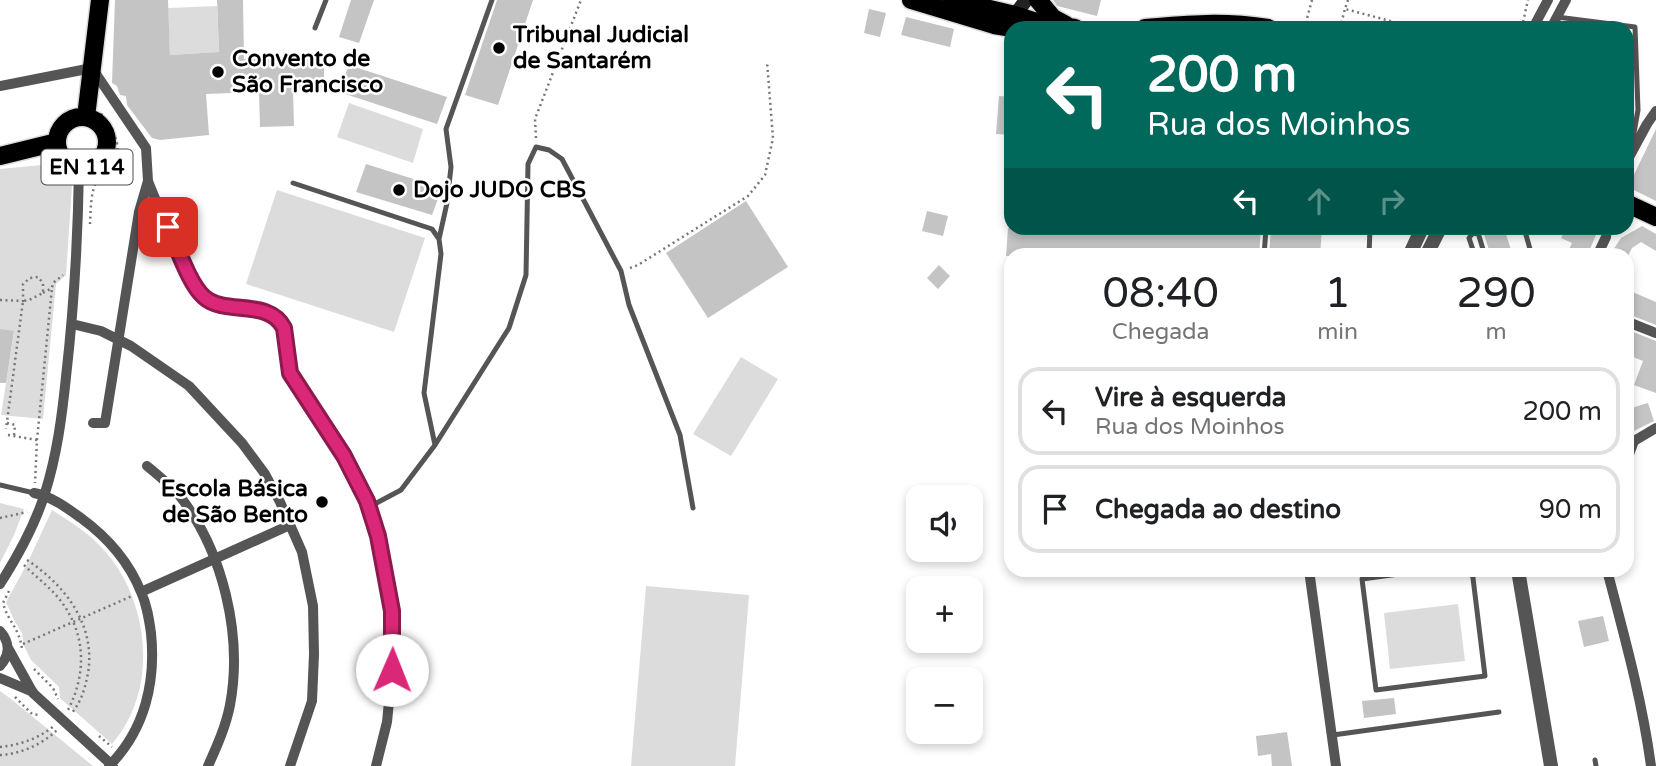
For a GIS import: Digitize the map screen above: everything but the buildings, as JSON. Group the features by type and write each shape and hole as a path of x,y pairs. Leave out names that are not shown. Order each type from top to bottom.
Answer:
{"main road":[{"name":"EN 114","path":"86,117 100,0"},
{"path":"911,0 994,25 1013,14 1026,0"},
{"path":"1038,0 1058,21"},
{"path":"958,1 1034,21"},
{"name":"EN 114","path":"86,117 101,125 106,133 106,150 102,158 88,167 72,166 61,156 57,142 59,134 69,121 86,117"},
{"name":"EN 114","path":"0,156 57,142"}],"street":[{"path":"1532,21 1548,0"},
{"path":"1555,21 1566,0"},
{"path":"0,86 92,68 146,148 148,181 139,212 105,423 93,424"},
{"path":"1634,147 1656,111"},
{"path":"6,585 53,465 62,416 72,324 79,167"},
{"path":"148,181 186,269 202,295 220,305 255,309 281,323 290,373 344,456 369,507 385,571 393,632 387,722 376,766"},
{"path":"72,324 101,331 131,346 189,386 242,443 265,474 302,552 313,606 312,701 290,766"},
{"path":"1634,324 1656,333"},
{"path":"1634,441 1656,428"},
{"path":"147,466 178,494 197,523 215,559 230,612 235,655 230,705 220,741 208,766"},
{"path":"1,629 8,648 33,693 111,765 139,724 150,691 153,653 149,617 126,564 105,538 75,514 40,494"},
{"path":"137,590 290,525"},
{"path":"1310,577 1336,766"},
{"path":"1519,577 1551,765"},
{"path":"1609,577 1634,671 1646,725 1651,766"},
{"path":"0,666 5,660 8,648"},
{"path":"0,678 33,693"}],"lane":[{"path":"315,28 326,0"},
{"path":"435,445 424,393 441,254 439,239 451,167 446,129 492,0"},
{"path":"1557,17 1588,21"},
{"path":"1634,27 1638,110 1634,130"},
{"path":"369,507 401,490 435,445 509,328 526,275 528,164 536,147 549,150 562,159 621,271 629,305 680,435 693,508"},
{"path":"293,183 432,229 439,239"},
{"path":"0,485 40,494"},
{"path":"1376,577 1362,579 1376,690 1485,676 1473,577"},
{"path":"1332,735 1500,712"}],"path":[{"path":"536,147 535,119 581,0"},
{"path":"1306,21 1312,0"},
{"path":"1342,21 1348,0"},
{"path":"1522,21 1528,0"},
{"path":"1345,9 1390,21"},
{"path":"621,271 638,265 748,196 765,176 773,138 767,62"},
{"path":"37,440 52,288 63,276"},
{"path":"6,429 23,285 30,278 41,279 43,293"},
{"path":"0,300 29,300 52,288"},
{"path":"7,423 15,425 14,436"},
{"path":"0,518 30,511"},
{"path":"26,560 44,571 63,590 81,619 87,636 89,665 85,691 72,713"},
{"path":"24,565 61,601 79,635 81,667 78,687 69,709 57,698 54,688 29,663"},
{"path":"6,585 3,603 21,638 23,653"},
{"path":"22,645 135,595 137,590"},
{"path":"13,695 32,714 44,716"},
{"path":"0,747 38,736 54,726 49,721"},
{"path":"0,755 11,755 35,746 58,729"},
{"path":"92,730 112,748 118,741"}],"shaded area":[{"path":"217,6 219,52 170,55 168,8"},
{"path":"349,103 423,129 413,163 337,137"},
{"path":"52,164 62,171 72,186 66,275 56,284 43,419 1,415 14,332 0,329 0,169"},
{"path":"277,190 425,238 394,332 246,284"},
{"path":"741,357 778,379 731,456 693,434"},
{"path":"0,503 24,509 0,563"},
{"path":"52,510 86,533 104,550 131,594 139,620 143,646 137,698 127,722 112,744 60,698 59,687 31,660 24,646 22,633 6,602"},
{"path":"646,586 749,595 735,766 631,766"},
{"path":"1458,604 1465,661 1390,669 1384,613"},
{"path":"0,691 11,699 93,766 0,766"}],"place":[{"name":"Tribunal Judicial de Santarém","path":"499,48"},
{"name":"Convento de São Francisco","path":"218,72"},
{"name":"Dojo JUDO CBS","path":"399,190"},
{"name":"Escola Básica de São Bento","path":"322,502"}],"route":[{"path":"168,227 186,269 202,295 220,305 255,309 268,314 276,318 284,328 290,373 324,422 367,501 378,536 392,611 392,670"}]}
